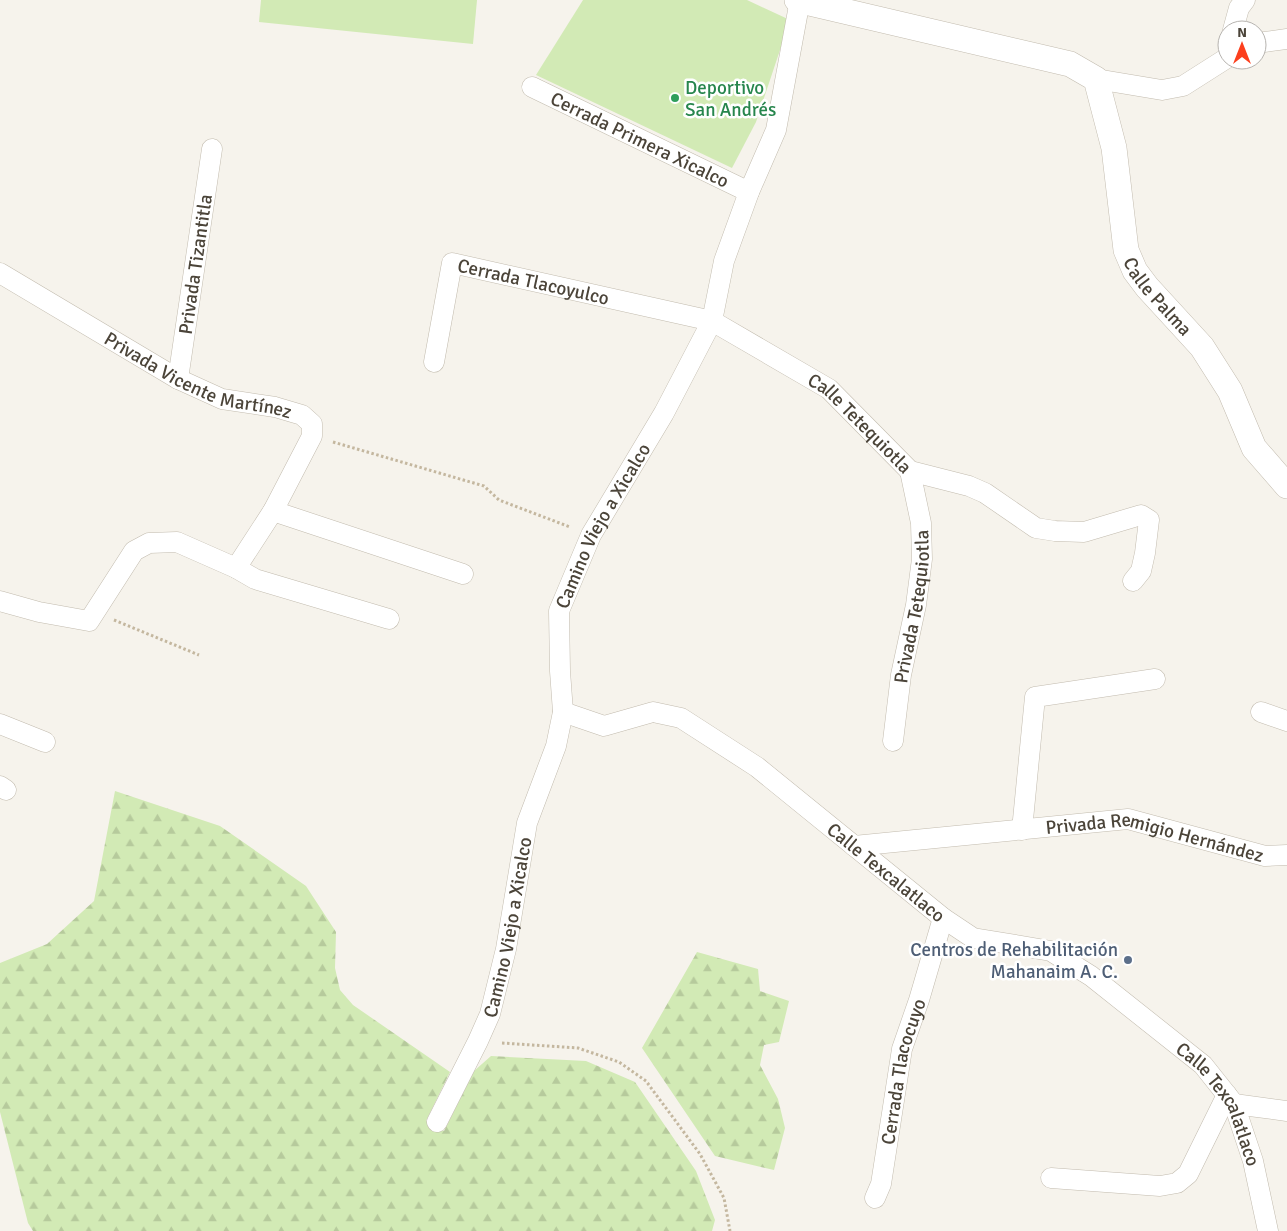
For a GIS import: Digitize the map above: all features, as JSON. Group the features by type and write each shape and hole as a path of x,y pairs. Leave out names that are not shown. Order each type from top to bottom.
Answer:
{"street":[{"path":"799,0 1070,64 1096,79 1162,90 1183,86 1217,64"},
{"name":"Camino Viejo a Xicalco","path":"437,1122 478,1042 490,1014 506,949 527,823 556,746 563,712 559,611 591,535 664,413 712,321 724,260 749,192 776,130 799,0"},
{"path":"1236,20 1239,8 1245,0"},
{"path":"1267,42 1287,39"},
{"name":"Calle Palma","path":"1096,79 1114,148 1126,250 1135,271 1147,287 1202,347 1230,391 1254,448 1287,486"},
{"name":"Cerrada Primera Xicalco","path":"532,87 749,192"},
{"name":"Privada Tizantitla","path":"178,379 212,149"},
{"name":"Cerrada Tlacoyulco","path":"434,362 452,263 712,321"},
{"name":"Privada Vicente Martínez","path":"0,273 178,379 222,398 275,407 302,415 312,424 312,436"},
{"name":"Calle Tetequiotla","path":"712,321 829,389 910,471 969,486 985,494 1036,528 1084,532 1140,515 1148,520 1146,553 1140,571 1133,581"},
{"path":"236,568 274,511 312,436"},
{"name":"Privada Tetequiotla","path":"892,741 900,674 916,605 922,560 921,523 910,471"},
{"path":"274,511 463,574"},
{"path":"0,602 39,612 89,621 134,551 149,543 177,542 236,568 255,579 389,619"},
{"name":"Privada Remigio Hernández","path":"1022,830 1036,698 1155,679"},
{"name":"Calle Texcalatlaco","path":"563,712 604,726 653,712 681,718 757,767 943,918 973,938 1052,950 1091,976 1203,1065 1230,1099 1253,1160 1268,1231"},
{"path":"1261,712 1287,721"},
{"path":"0,724 45,742"},
{"name":"Privada Remigio Hernández","path":"854,846 1128,819 1265,856 1287,855"},
{"name":"Cerrada Tlacocuyo","path":"875,1198 882,1184 902,1049 922,991 943,918"},
{"path":"1051,1178 1160,1186 1177,1183 1188,1174 1230,1099 1287,1111"}],"path":[{"name":"Privada Vicente Martínez","path":"312,436 484,486 499,500 591,535"},
{"path":"95,612 199,655"},
{"path":"478,1042 578,1048 619,1062 646,1081 700,1154 724,1198 730,1231"}],"green space":[{"path":"261,0 477,0 473,44 259,22"},
{"name":"Deportivo San Andrés","path":"583,0 747,0 790,20 756,122 732,168 536,75"},
{"path":"115,791 220,826 306,886 336,932 335,968 340,990 353,1005 450,1072 426,1121 444,1131 474,1071 491,1056 586,1061 635,1082 696,1171 715,1220 712,1231 33,1231 28,1223 0,1112 0,963 47,944 94,901"},
{"path":"697,952 758,969 760,991 789,1001 779,1042 764,1045 760,1065 778,1099 785,1128 774,1170 715,1156 642,1048"}],"place":[{"name":"Deportivo San Andrés","path":"675,98"},
{"name":"Centros de Rehabilitación Mahanaim A. C.","path":"1128,960"}]}
